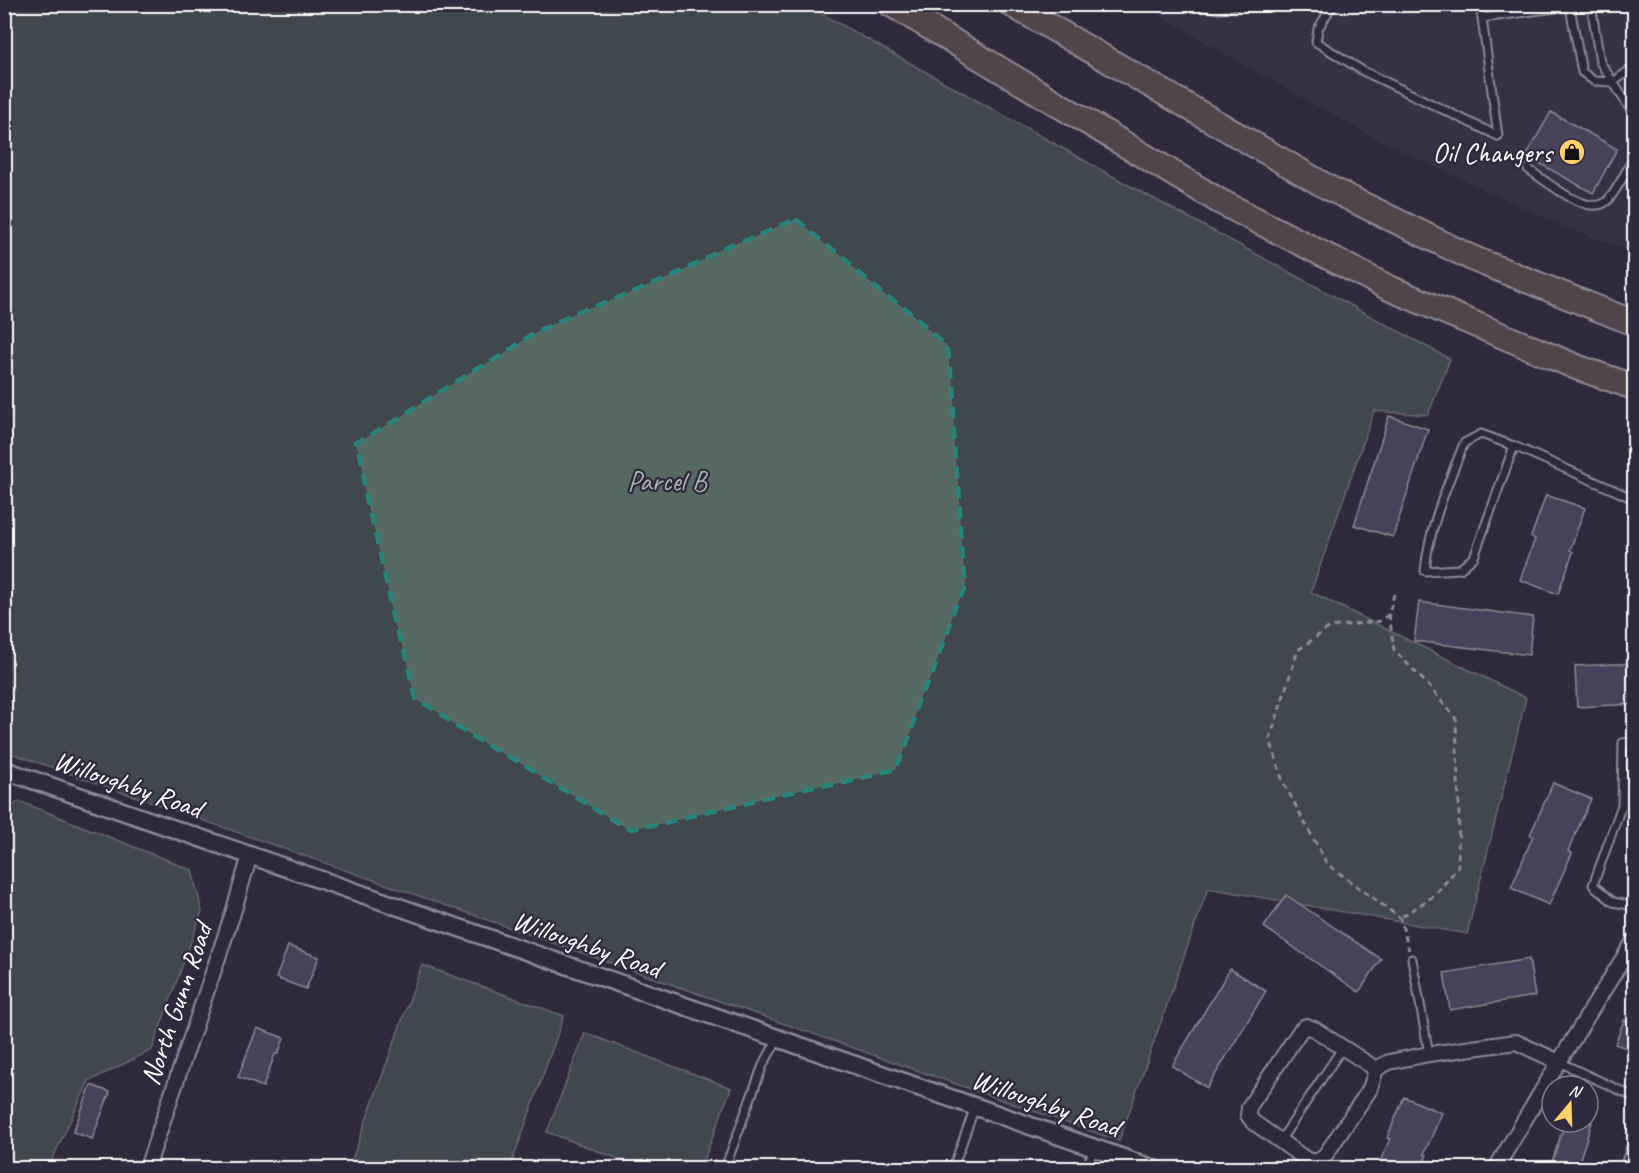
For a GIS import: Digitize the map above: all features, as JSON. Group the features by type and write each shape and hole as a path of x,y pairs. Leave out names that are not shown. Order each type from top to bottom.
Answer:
{"highway":[{"path":"891,4 1219,201 1389,288 1579,368 1635,387"},
{"path":"1011,4 1329,188 1474,259 1635,323"}],"street":[{"name":"Willoughby Road","path":"4,770 975,1107 1094,1149 1122,1164 1152,1168"},
{"name":"North Gunn Road","path":"147,1168 233,913 250,855"},
{"path":"1496,1168 1635,941"},
{"path":"1376,1069 1306,1026 1300,1031 1249,1107 1248,1115 1253,1122 1307,1160 1317,1162 1326,1154 1370,1089 1376,1069 1389,1062 1516,1042 1559,1062"}],"lane":[{"path":"1197,4 1217,9 1241,4"},
{"path":"1333,4 1318,28 1316,42 1363,72 1498,136 1480,4"},
{"path":"1482,18 1586,4"},
{"path":"1591,4 1600,62 1632,106 1635,115"},
{"path":"1570,7 1582,72 1594,81 1613,82 1635,67"},
{"path":"1528,169 1578,202 1592,206 1606,202 1635,157"},
{"path":"1514,446 1474,557 1460,569 1425,571 1432,529 1464,443 1481,434 1514,446 1635,499"},
{"path":"1635,741 1623,743 1622,805 1593,885 1613,902 1635,906"},
{"path":"1412,959 1429,1054"},
{"path":"725,1168 764,1065 778,1039"},
{"path":"1280,1141 1343,1047"},
{"path":"1559,1062 1635,1097"},
{"path":"953,1168 975,1107"},
{"path":"1624,1168 1635,1138"},
{"path":"1086,1168 1094,1149"}],"path":[{"path":"1394,594 1389,614 1394,650 1456,718 1459,809 1458,867 1435,895 1400,918"},
{"path":"1389,614 1381,621 1330,627 1298,650 1270,739 1283,782 1327,864 1400,918 1412,959"}],"highlighted area":[{"path":"795,219 948,345 965,585 895,770 631,831 414,698 356,444 533,334"}],"shaded area":[{"path":"1142,5 1634,5 1634,253 1553,222 1376,139"}],"green space":[{"name":"Parcel B","path":"5,4 806,5 1121,181 1450,359 1428,415 1374,411 1311,592 1526,698 1467,934 1208,888 1119,1141 5,751"},
{"path":"19,801 192,870 202,911 152,1050 89,1081 48,1168 5,1168 4,813"},
{"path":"422,965 564,1016 510,1168 349,1168"},
{"path":"585,1033 731,1088 701,1168 643,1168 547,1132"}],"building":[{"name":"Oil Changers","path":"1551,112 1617,149 1593,193 1526,156"},
{"path":"1389,416 1428,429 1393,537 1354,525"},
{"path":"1546,495 1585,508 1558,594 1520,580 1535,539 1531,537"},
{"path":"1419,602 1533,617 1529,655 1414,641"},
{"path":"1635,663 1635,704 1577,707 1575,666"},
{"path":"1553,783 1591,799 1568,851 1572,853 1549,905 1511,888 1533,836 1530,835"},
{"path":"1286,895 1381,959 1359,992 1264,927"},
{"path":"288,946 319,957 306,989 276,978"},
{"path":"1529,959 1535,996 1450,1010 1444,973"},
{"path":"1230,969 1266,991 1207,1088 1172,1066"},
{"path":"1624,1020 1635,1024 1635,1051 1615,1044"},
{"path":"257,1028 284,1038 278,1054 275,1054 263,1087 238,1077"},
{"path":"91,1085 110,1092 92,1139 73,1132"},
{"path":"1404,1097 1442,1113 1424,1154 1427,1155 1421,1168 1377,1168 1390,1139 1387,1138"},
{"path":"1561,1134 1588,1134 1577,1168 1550,1168"}],"place":[{"name":"Oil Changers","path":"1572,152"}]}
